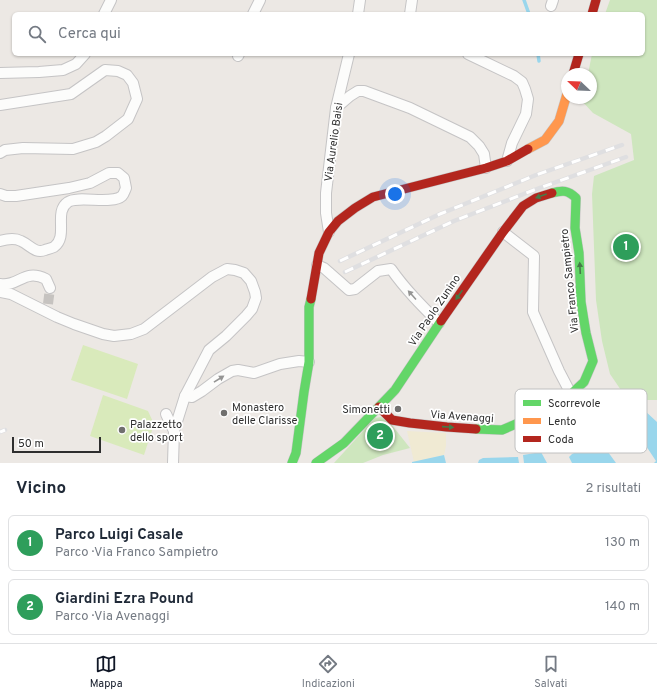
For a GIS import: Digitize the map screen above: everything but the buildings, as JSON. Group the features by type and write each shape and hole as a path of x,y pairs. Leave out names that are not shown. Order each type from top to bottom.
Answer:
{"street":[{"path":"105,12 111,0"},
{"path":"254,12 260,0"},
{"path":"358,12 360,0"},
{"path":"410,12 412,0"},
{"path":"593,12 596,0"},
{"path":"0,73 63,70 76,64 82,56"},
{"name":"Via Aurelio Baisi","path":"329,232 326,213 326,193 336,108 349,56"},
{"path":"472,56 514,76 522,82 525,89 528,99 526,114 512,144 507,161"},
{"path":"575,68 578,56"},
{"path":"0,105 71,94 105,70 118,71 127,75 133,83 137,99 128,118 96,142 73,149 22,148 0,152"},
{"path":"336,108 358,91 364,91 410,108 470,137 479,146 484,154 486,168"},
{"path":"292,463 296,453 309,362 309,307 319,253 329,232 338,221 373,197 486,168 507,161 545,140 559,121 564,104"},
{"path":"0,194 6,196 16,196 69,188 90,183 109,174 118,173 124,178 126,188 121,196 115,199 75,199 69,201 63,206 61,215 61,231 59,240 55,246 43,251 36,251 21,241 12,239 0,241"},
{"name":"Via Paolo Zunino","path":"316,463 344,443 395,390 439,323 522,206 536,198 554,192 564,191 571,193 576,198"},
{"name":"Via Franco Sampietro","path":"576,198 575,228 579,253 581,302 586,333 593,361"},
{"path":"503,232 534,256 533,312 568,389"},
{"path":"317,265 324,268 349,290 355,289 378,271 391,269 400,282 439,323"},
{"path":"0,292 11,294 48,308 74,324 103,334 114,336 131,334 144,329 212,276 220,272 227,269 244,273 251,281 255,292 256,298 252,309 226,336 209,350 185,396 174,431 173,463"},
{"path":"0,284 4,285 15,282 24,277 40,276 46,279 50,288"},
{"path":"185,396 192,397 232,371 238,370 254,373 280,364 299,361 309,362"},
{"name":"Via Avenaggi","path":"576,389 584,382 593,361"},
{"name":"Via Avenaggi","path":"379,407 392,420 410,423 502,430 515,425"},
{"path":"166,414 174,431"}],"green space":[{"path":"610,0 657,0 657,400 647,400 647,389 620,389 610,374 602,341 596,300 592,194 594,176 634,160 631,134 593,113 585,104 597,104 597,68 589,68 592,56 645,56 645,12 606,12"},
{"path":"83,345 138,364 127,399 71,380"},
{"name":"Palazzetto dello sport","path":"103,395 148,411 154,424 144,455 90,436"},
{"path":"381,417 391,424 410,448 383,455 363,463 334,463 375,418"}],"sand":[{"path":"407,431 446,433 444,455 414,462"}],"water":[{"path":"647,413 657,422 657,463 654,463 656,461 647,447"},
{"path":"542,453 547,463 524,463 523,455"},
{"path":"609,453 616,463 572,463 569,457 572,454"},
{"path":"444,455 446,463 412,463 412,462"},
{"path":"518,457 519,463 478,463 479,460 483,458"}],"waterway":[{"path":"524,0 528,12"},
{"path":"538,56 539,61"}],"tunnel":[{"path":"48,304 50,288"}],"railway":[{"path":"340,261 440,214 536,175 622,145"},
{"path":"345,272 454,221 626,157"},
{"path":"0,432 5,430"}],"traffic: fast":[{"path":"552,193 565,191 576,198 575,228 579,253 581,302 586,333 593,361 584,382 576,389"},
{"path":"292,463 296,453 309,362 309,307 311,299"},
{"path":"316,463 344,443 395,390 441,321"},
{"path":"476,429 502,430 515,424"}],"traffic: slow":[{"path":"528,149 545,140 559,121 564,104"}],"traffic: jam":[{"path":"593,12 596,0"},
{"path":"575,68 578,56"},
{"path":"311,299 319,253 329,232 338,221 355,208 373,197 486,168 507,161 528,149"},
{"path":"441,321 523,206 536,198 552,193"},
{"path":"379,407 392,420 476,429"}],"place":[{"name":"Parco Luigi Casale","path":"626,247"},
{"name":"Simonetti","path":"398,409"},
{"name":"Monastero delle Clarisse","path":"224,413"},
{"name":"Palazzetto dello sport","path":"122,430"},
{"name":"Giardini Ezra Pound","path":"380,436"}]}
